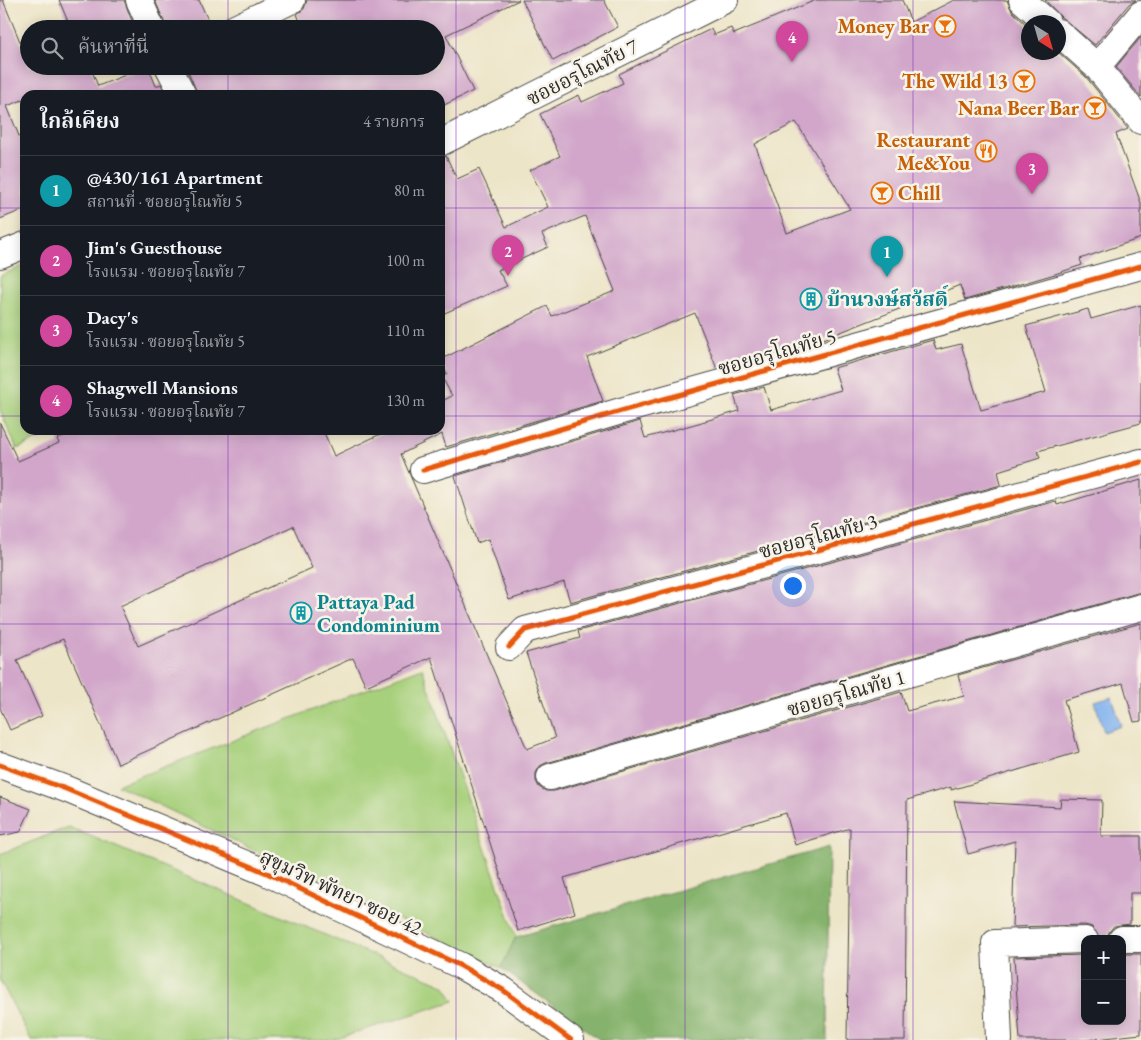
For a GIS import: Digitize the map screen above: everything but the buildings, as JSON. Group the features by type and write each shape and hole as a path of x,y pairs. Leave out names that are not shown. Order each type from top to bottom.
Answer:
{"street":[{"path":"139,0 148,20"},
{"path":"251,20 292,0"},
{"name":"ซอยอรุโณทัย 7","path":"445,140 725,0"},
{"path":"1022,0 1039,15"},
{"path":"1097,67 1141,14"},
{"path":"1066,39 1097,67 1141,121"},
{"path":"173,75 180,90"},
{"path":"0,255 20,247"},
{"name":"ซอยอรุโณทัย 5","path":"423,470 621,410 1141,266"},
{"name":"ซอยอรุโณทัย 3","path":"509,647 525,630 1141,462"},
{"name":"ซอยอรุโณทัย 1","path":"550,777 1141,607"},
{"name":"สุขุมวิท พัทยา ซอย 42","path":"0,765 66,789 267,873 461,966 502,990 571,1040"},
{"path":"1126,939 1141,939"},
{"path":"999,1040 995,943 1081,940"}],"green space":[{"path":"20,267 20,435 48,435 17,449 0,410 0,276"},
{"path":"422,668 516,937 501,968 117,785"},
{"path":"69,827 444,985 454,1001 333,1040 31,1040 0,980 0,854"},
{"path":"829,847 827,1040 600,1040 501,968 516,937"}],"water":[{"path":"1112,697 1121,726 1104,732 1095,702"}],"cycle path":[{"path":"423,470 621,411 1141,266"},
{"path":"509,647 525,630 1141,462"},
{"path":"0,765 66,789 267,873 461,966 503,990 571,1040"}],"place":[{"name":"Money Bar","path":"945,26"},
{"name":"Shagwell Mansions","path":"792,62"},
{"name":"The Wild 13","path":"1024,81"},
{"name":"Nana Beer Bar","path":"1095,108"},
{"name":"Restaurant Me&You","path":"986,151"},
{"name":"Chill","path":"882,193"},
{"name":"Dacy's","path":"1032,194"},
{"name":"Jim's Guesthouse","path":"508,276"},
{"name":"@430/161 Apartment","path":"887,277"},
{"name":"บ้านวงษ์สว้สดิ์","path":"811,299"},
{"name":"Pattaya Pad Condominium","path":"301,613"}]}
